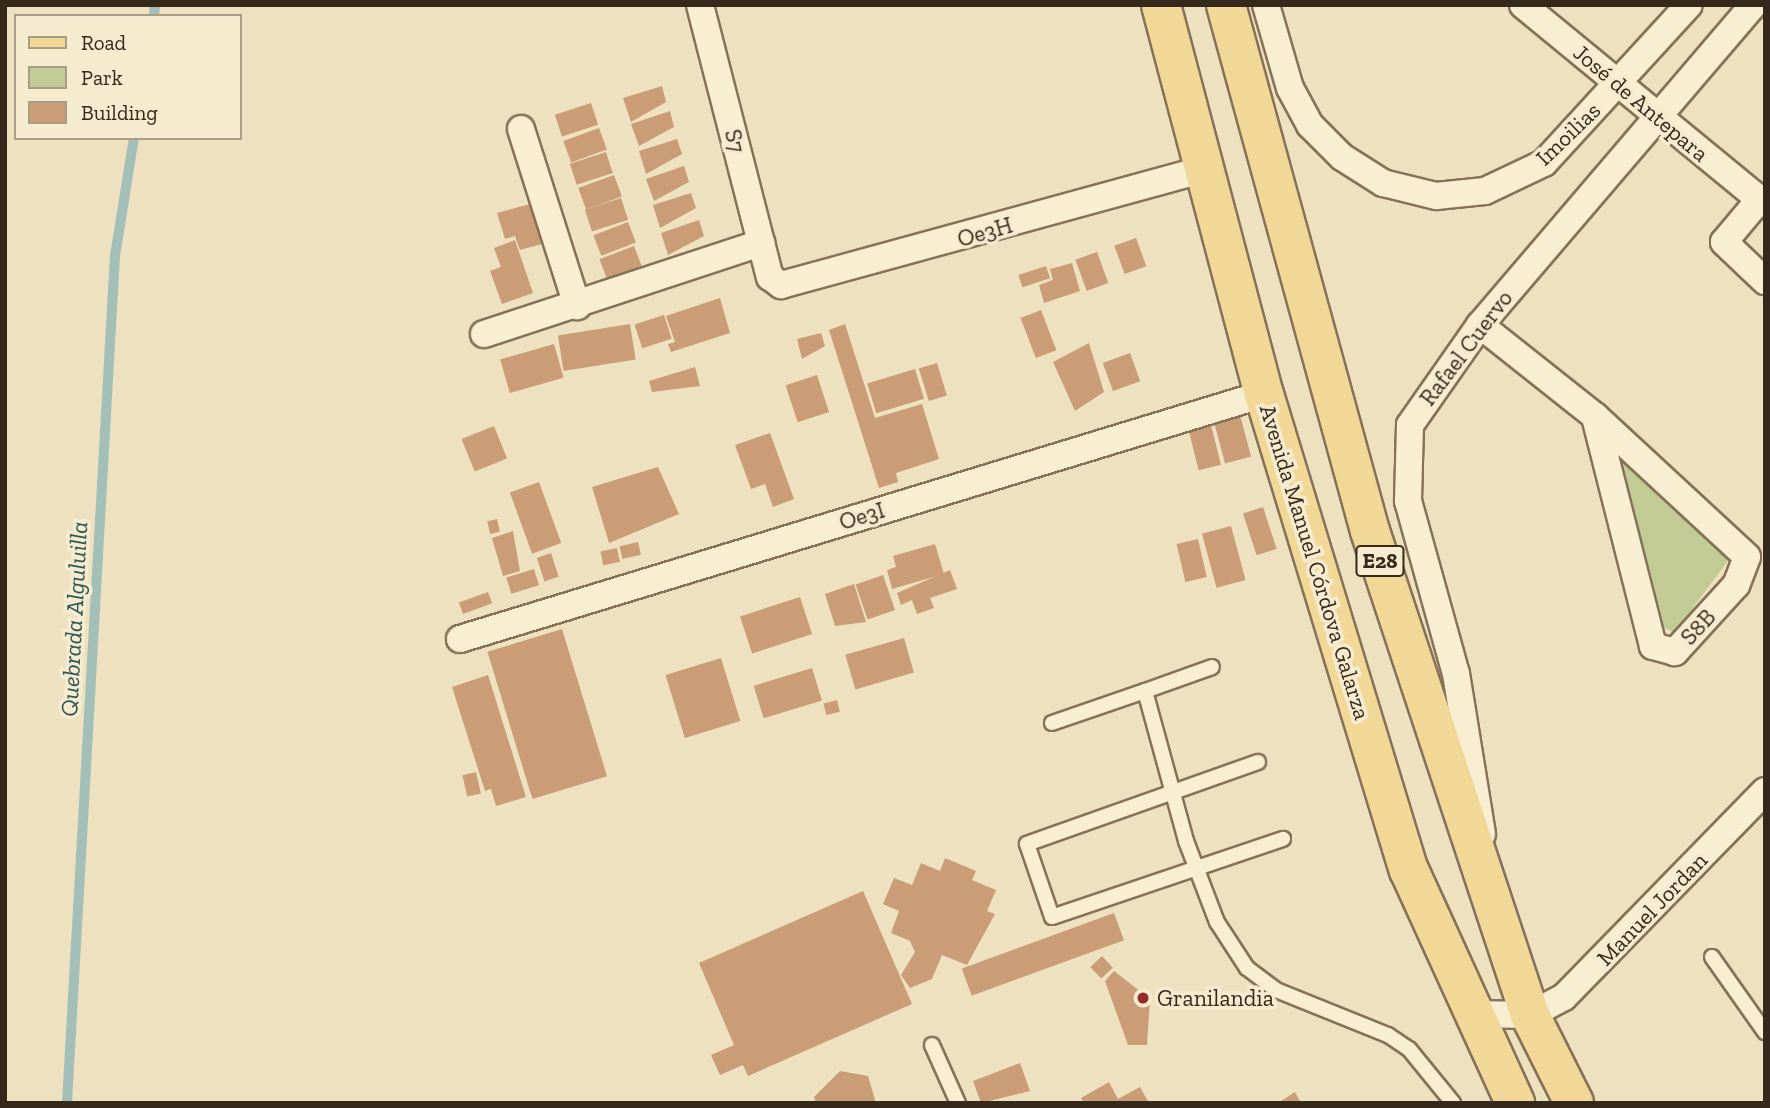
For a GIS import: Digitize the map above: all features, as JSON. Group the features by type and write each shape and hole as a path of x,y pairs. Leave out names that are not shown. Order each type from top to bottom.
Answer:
{"main road":[{"name":"Avenida Manuel Córdova Galarza","path":"1161,5 1202,170 1264,394 1409,870 1472,1014 1515,1103"},
{"name":"E28","path":"1226,5 1370,531 1487,895 1530,1015 1574,1103"}],"street":[{"name":"S7","path":"700,5 770,277"},
{"name":"Imoilias","path":"1266,5 1290,88 1310,125 1342,157 1383,183 1436,196 1485,191 1544,163 1689,5"},
{"name":"José de Antepara","path":"1523,5 1762,201 1724,242 1765,281"},
{"name":"Rafael Cuervo","path":"1487,895 1467,728 1408,501 1405,460 1410,425 1429,389 1480,326 1753,5"},
{"path":"521,129 577,306"},
{"name":"Oe3H","path":"770,277 795,286 1202,170"},
{"path":"484,334 577,306 761,243"},
{"name":"S8B","path":"1480,326 1595,416 1747,557 1737,585 1675,652 1653,646 1595,416"},
{"name":"Oe3I","path":"460,639 1264,394"},
{"name":"Manuel Jordan","path":"1530,1015 1564,997 1629,936 1765,791"},
{"path":"1472,1014 1530,1015"}],"lane":[{"path":"1052,723 1212,667"},
{"path":"1145,691 1195,866 1217,922 1247,968 1276,990 1388,1035 1409,1049 1453,1103"},
{"path":"1258,762 1172,787 1027,844 1052,917 1195,866 1283,839"},
{"path":"1712,957 1765,1032"},
{"path":"932,1045 958,1103"}],"green space":[{"path":"1626,460 1730,558 1674,633 1660,625 1619,466"}],"building":[{"path":"662,86 666,102 631,122 623,98"},
{"path":"591,103 598,125 562,137 555,115"},
{"path":"670,111 674,127 639,146 631,124"},
{"path":"599,128 607,150 571,163 563,141"},
{"path":"677,139 682,154 646,174 639,151"},
{"path":"606,152 613,173 577,185 570,164"},
{"path":"684,166 689,182 654,201 646,179"},
{"path":"614,175 622,197 586,210 578,188"},
{"path":"691,193 696,208 660,228 653,205"},
{"path":"621,198 628,220 592,232 585,210"},
{"path":"530,204 542,244 520,250 515,236 505,239 497,213"},
{"path":"699,220 704,236 668,255 661,233"},
{"path":"628,222 636,243 601,256 593,235"},
{"path":"1136,238 1146,266 1125,274 1114,246"},
{"path":"515,240 533,293 502,304 490,271 501,267 494,248"},
{"path":"634,246 642,267 607,280 599,259"},
{"path":"1097,252 1108,283 1087,291 1075,260"},
{"path":"1072,263 1080,291 1044,303 1039,285 1053,280 1050,269"},
{"path":"1046,266 1050,278 1022,287 1018,275"},
{"path":"720,298 730,333 671,352 668,344 675,342 666,316"},
{"path":"1041,310 1056,350 1036,358 1020,318"},
{"path":"664,315 672,339 642,348 635,325"},
{"path":"630,324 636,360 564,371 558,335"},
{"path":"845,324 875,418 922,404 939,459 896,473 898,482 879,488 829,330"},
{"path":"821,333 825,346 802,359 797,339"},
{"path":"1089,343 1104,392 1075,411 1053,362"},
{"path":"554,344 564,378 510,393 500,359"},
{"path":"1130,353 1140,381 1113,391 1103,363"},
{"path":"937,363 947,396 929,401 919,369"},
{"path":"695,367 700,386 652,392 649,381"},
{"path":"915,369 924,399 876,413 867,384"},
{"path":"817,375 829,412 798,422 786,385"},
{"path":"1240,415 1251,457 1225,464 1214,422"},
{"path":"1211,425 1221,465 1199,470 1189,431"},
{"path":"494,426 507,458 475,472 462,439"},
{"path":"770,433 794,499 773,507 765,484 751,489 735,445"},
{"path":"658,467 679,514 609,543 592,487"},
{"path":"539,482 561,543 532,554 510,493"},
{"path":"1263,507 1277,549 1257,555 1243,513"},
{"path":"497,519 500,532 490,534 487,521"},
{"path":"1231,526 1245,580 1217,588 1202,534"},
{"path":"513,531 520,571 503,576 492,538"},
{"path":"1198,539 1207,577 1185,582 1177,544"},
{"path":"638,542 641,555 622,559 619,546"},
{"path":"935,544 944,574 892,589 887,570 896,567 893,556"},
{"path":"617,548 620,562 603,565 600,552"},
{"path":"551,553 559,577 544,581 537,558"},
{"path":"534,569 539,585 511,594 506,577"},
{"path":"950,570 957,589 930,598 934,608 917,614 912,600 901,605 897,593"},
{"path":"883,575 895,610 868,619 856,584"},
{"path":"854,584 866,622 835,626 825,594"},
{"path":"488,592 492,603 463,614 459,603"},
{"path":"800,597 812,634 752,654 740,616"},
{"path":"562,629 607,776 532,799 487,652"},
{"path":"904,638 914,673 855,689 845,655"},
{"path":"721,658 740,721 685,738 666,675"},
{"path":"812,668 822,701 764,718 754,686"},
{"path":"488,675 526,797 496,806 491,789 485,791 452,687"},
{"path":"837,700 840,712 826,715 823,703"},
{"path":"476,772 481,793 467,797 462,775"},
{"path":"945,858 976,871 972,880 996,890 987,911 995,914 967,965 942,955 932,979 910,988 901,975 915,952 910,941 891,933 899,911 883,904 894,878 912,885 921,863 940,871"},
{"path":"863,891 912,1004 748,1076 743,1065 720,1075 711,1055 734,1045 699,963"},
{"path":"1114,913 1124,940 972,996 962,968"},
{"path":"1102,956 1113,968 1101,979 1090,967"},
{"path":"1114,971 1150,999 1147,1045 1128,1045 1105,981"},
{"path":"1020,1063 1030,1091 981,1103 973,1081"},
{"path":"840,1071 868,1076 876,1103 816,1103 814,1097"},
{"path":"1109,1082 1118,1099 1140,1087 1149,1103 1084,1103 1081,1098"},
{"path":"1295,1092 1301,1103 1278,1103"}],"waterway":[{"name":"Quebrada Alguluilla","path":"154,14 155,5"},
{"name":"Quebrada Alguluilla","path":"67,1103 115,256 134,140"}],"place":[{"name":"Granilandia","path":"1143,998"}]}
